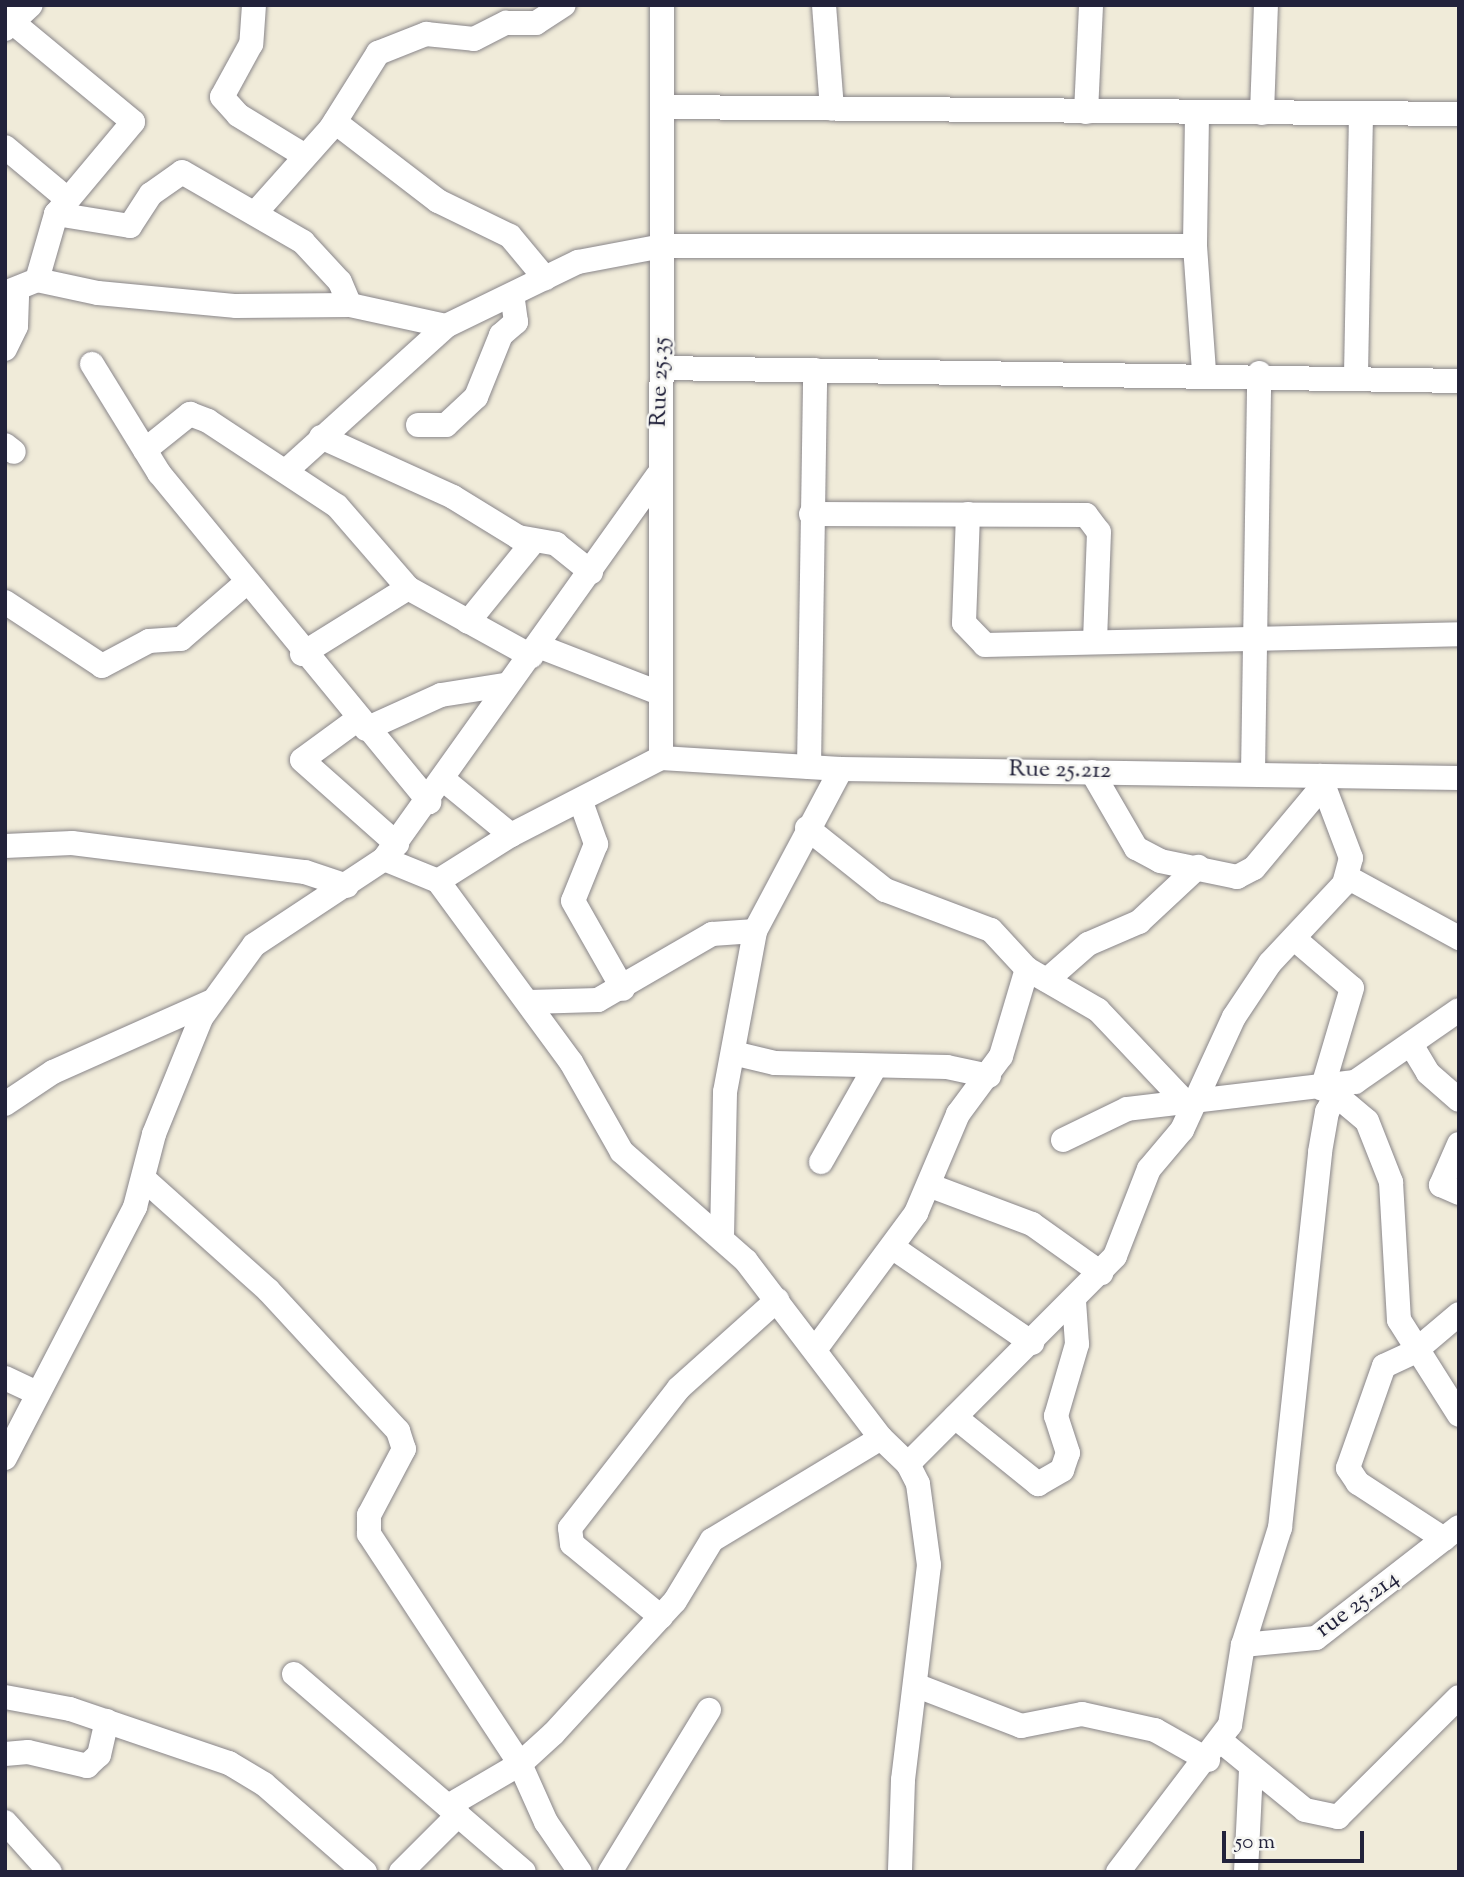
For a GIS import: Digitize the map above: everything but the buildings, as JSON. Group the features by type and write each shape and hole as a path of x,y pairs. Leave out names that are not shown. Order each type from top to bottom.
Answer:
{"street":[{"path":"5,349 16,327 20,288 61,206 109,158 133,122 8,23 31,5"},
{"path":"254,5 251,44 222,97 238,115 302,154"},
{"path":"257,211 302,154 335,122 362,70 398,42 445,33 474,39 506,23 536,23 564,5"},
{"name":"Rue 25.35","path":"662,5 662,368 657,476 662,758"},
{"path":"824,5 832,109"},
{"path":"1086,111 1091,5"},
{"path":"1262,113 1266,5"},
{"path":"662,107 1086,111 1198,116 1262,113 1459,114"},
{"path":"1356,375 1361,114"},
{"path":"1198,116 1195,246 1204,373"},
{"path":"335,122 438,201 510,236 545,278"},
{"path":"5,147 61,206 130,226 177,171 257,211 325,263 350,305"},
{"path":"288,469 446,327 578,262 663,246 1195,246"},
{"path":"20,288 236,306 350,305 446,327"},
{"path":"418,425 446,425 476,397 501,335 516,322 512,295"},
{"path":"92,364 145,450 302,654 429,802"},
{"path":"662,368 1259,373 1459,381"},
{"path":"808,767 814,370"},
{"path":"1253,773 1259,373"},
{"path":"145,450 194,414 288,469 337,506 408,588 468,622 534,651 659,693"},
{"path":"321,437 453,497 533,542 556,544 591,572"},
{"path":"5,1458 37,1393 103,1275 145,1180 169,1090 210,1002 254,945 348,886 390,852 429,802 505,685 534,651 657,476"},
{"path":"811,514 968,514 1093,518 1099,532 1095,641"},
{"path":"968,514 964,623 973,637 996,647 1095,641 1459,634"},
{"path":"468,622 533,542"},
{"path":"5,602 102,666 149,641 181,639 247,582"},
{"path":"302,654 408,588"},
{"path":"505,685 441,695 362,724 302,760 390,852 438,881 529,1002 602,1109 627,1158 722,1236 817,1346 881,1438 908,1464 929,1535 900,1872"},
{"path":"438,881 511,835 581,802 662,758"},
{"name":"Rue 25.212","path":"662,758 841,769 1253,773 1321,782 1459,778"},
{"path":"722,1236 722,1131 755,931 807,828 841,769"},
{"path":"908,1464 1101,1273 1120,1247 1149,1169 1182,1130 1188,1100 1213,1052 1257,981 1297,941 1347,877 1347,844 1321,782 1244,876 1160,861 1136,848 1091,772"},
{"path":"444,780 511,835"},
{"path":"581,802 596,845 573,901 624,989"},
{"path":"807,828 885,890 990,930 1037,974 1098,1010 1188,1100"},
{"path":"5,846 72,843 305,872 348,886"},
{"path":"817,1346 892,1247 931,1186 958,1114 989,1076 1001,1056 1037,974 1088,944 1139,922 1198,867"},
{"path":"1347,877 1459,938"},
{"path":"529,1002 571,1004 624,989 712,934 755,931"},
{"path":"1118,1872 1215,1751 1236,1706 1243,1644 1280,1528 1320,1152 1352,988 1297,941"},
{"path":"5,1104 53,1072 210,1002"},
{"path":"1063,1140 1127,1109 1188,1100 1333,1090 1412,1046 1459,1010"},
{"path":"1412,1046 1428,1073 1459,1100"},
{"path":"733,1053 775,1063 875,1067 947,1066 989,1076"},
{"path":"821,1162 875,1067"},
{"path":"1333,1090 1367,1121 1391,1182 1395,1306 1414,1352 1459,1415"},
{"path":"1459,1144 1441,1185 1459,1193"},
{"path":"145,1180 268,1290 398,1431 404,1449 369,1515 369,1534 520,1764 546,1822 580,1872"},
{"path":"931,1186 1032,1224 1101,1273"},
{"path":"892,1247 1032,1343"},
{"path":"661,1617 572,1544 570,1528 679,1388 777,1300"},
{"path":"955,1417 1030,1480 1045,1484 1057,1475 1068,1460 1056,1416 1077,1344 1074,1301"},
{"path":"1452,1533 1358,1483 1348,1468 1382,1368 1414,1352 1459,1314"},
{"path":"5,1378 37,1393"},
{"path":"401,1872 453,1810 520,1764 661,1617 712,1541 881,1438"},
{"name":"rue 25.214","path":"1243,1644 1316,1638 1452,1533"},
{"path":"294,1674 524,1872"},
{"path":"915,1685 1021,1726 1082,1714 1155,1730 1215,1751 1251,1771 1305,1810 1343,1815 1459,1697"},
{"path":"5,1697 107,1721 229,1763 264,1784 365,1872"},
{"path":"610,1872 709,1710"},
{"path":"5,1755 28,1752 87,1766 99,1755 107,1721"},
{"path":"1246,1872 1251,1771"},
{"path":"5,1822 50,1872"}]}
